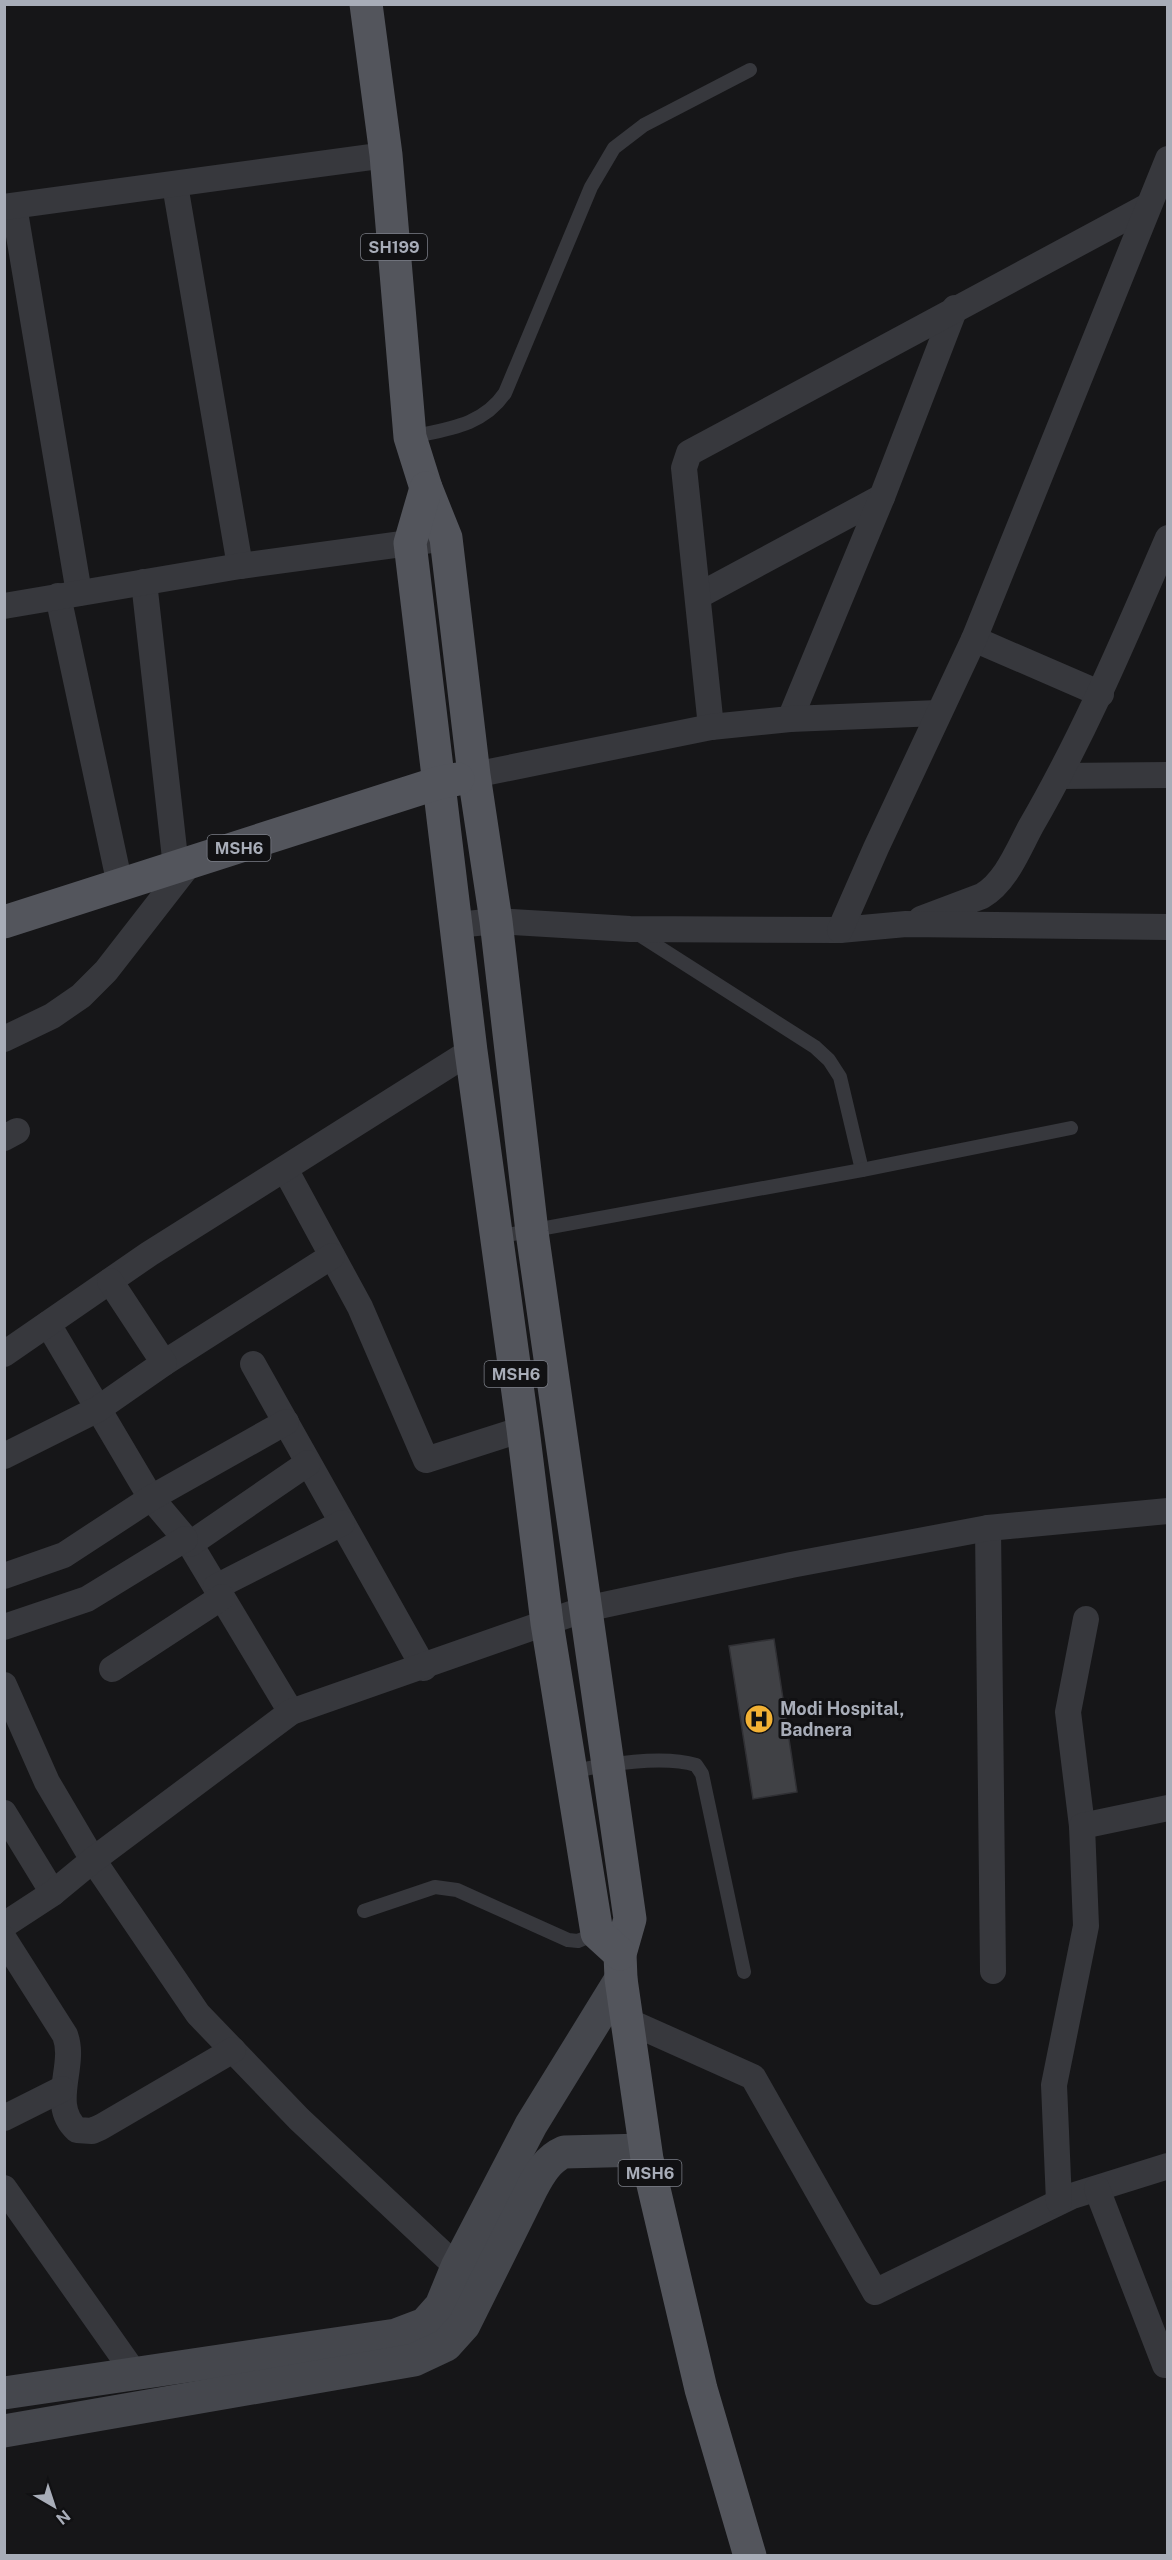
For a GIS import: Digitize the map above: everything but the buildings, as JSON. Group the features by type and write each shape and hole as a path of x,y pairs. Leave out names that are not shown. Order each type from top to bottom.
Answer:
{"main road":[{"name":"SH199","path":"366,4 386,155 410,437 426,488 446,538 474,775"},
{"path":"426,488 410,543 438,783"},
{"name":"MSH6","path":"4,922 438,783 474,775 496,921 532,1232 608,1764 616,1940 645,2150 701,2389 750,2556"},
{"name":"MSH6","path":"438,783 471,1051 524,1429 547,1623 571,1772 616,1940"}],"street":[{"path":"120,885 69,595 9,206 386,155"},
{"path":"840,930 974,639 1167,159"},
{"path":"176,185 240,566"},
{"path":"711,727 684,468 689,453 1148,206"},
{"path":"790,719 882,497 955,308"},
{"path":"698,596 882,497"},
{"path":"4,606 240,566 446,538"},
{"path":"906,924 990,892 1004,875 1101,694 1167,538"},
{"path":"4,1039 52,1016 81,996 106,971 183,865 144,582"},
{"path":"974,639 1101,694"},
{"path":"474,775 711,727 790,719 939,713"},
{"path":"1059,776 1167,776"},
{"path":"457,925 496,921 630,929 840,930 906,924 1167,927"},
{"path":"4,1354 110,1281 471,1051"},
{"path":"285,1169 360,1307 426,1460 524,1429"},
{"path":"4,1456 98,1409 164,1363 332,1256"},
{"path":"110,1281 164,1363"},
{"path":"48,1324 151,1498 188,1541 291,1712"},
{"path":"253,1364 424,1668"},
{"path":"4,1576 64,1555 151,1498 286,1422"},
{"path":"4,1627 87,1599 188,1541 308,1463"},
{"path":"4,1925 52,1893 291,1712 424,1668 585,1609 791,1564 988,1528 1167,1511"},
{"path":"112,1669 219,1592 342,1523"},
{"path":"988,1528 993,1971"},
{"path":"1059,2202 1054,2085 1086,1926 1082,1826 1068,1712 1086,1619"},
{"path":"4,1685 47,1782 93,1860 198,2014 299,2119 457,2267"},
{"path":"1082,1826 1167,1808"},
{"path":"4,1813 52,1893"},
{"path":"4,1939 65,2035 69,2045 69,2057 62,2089 67,2117 77,2130 92,2131 233,2050"},
{"path":"4,2393 396,2335 425,2324 437,2311 457,2267 531,2124 616,1940"},
{"path":"628,2021 753,2077 875,2292 1059,2202 1167,2166"},
{"path":"4,2118 62,2089"},
{"path":"531,2124 555,2156"},
{"path":"4,2431 414,2360 431,2354 446,2345 464,2325 532,2188 542,2170 555,2156 564,2152 645,2150"},
{"path":"1097,2189 1165,2365"},
{"path":"8,2202 135,2374"}],"lane":[{"path":"410,437 471,423 497,405 506,393 591,187 614,147 644,125 750,70"},
{"path":"630,929 815,1047 829,1060 840,1077 862,1170"},
{"path":"497,1237 862,1170 1071,1128"},
{"path":"571,1772 608,1764 684,1761 696,1765 702,1774 744,1972"},
{"path":"364,1911 435,1887 457,1890 477,1897 568,1940 616,1940"}],"place":[{"name":"Modi Hospital, Badnera","path":"759,1719"}]}
